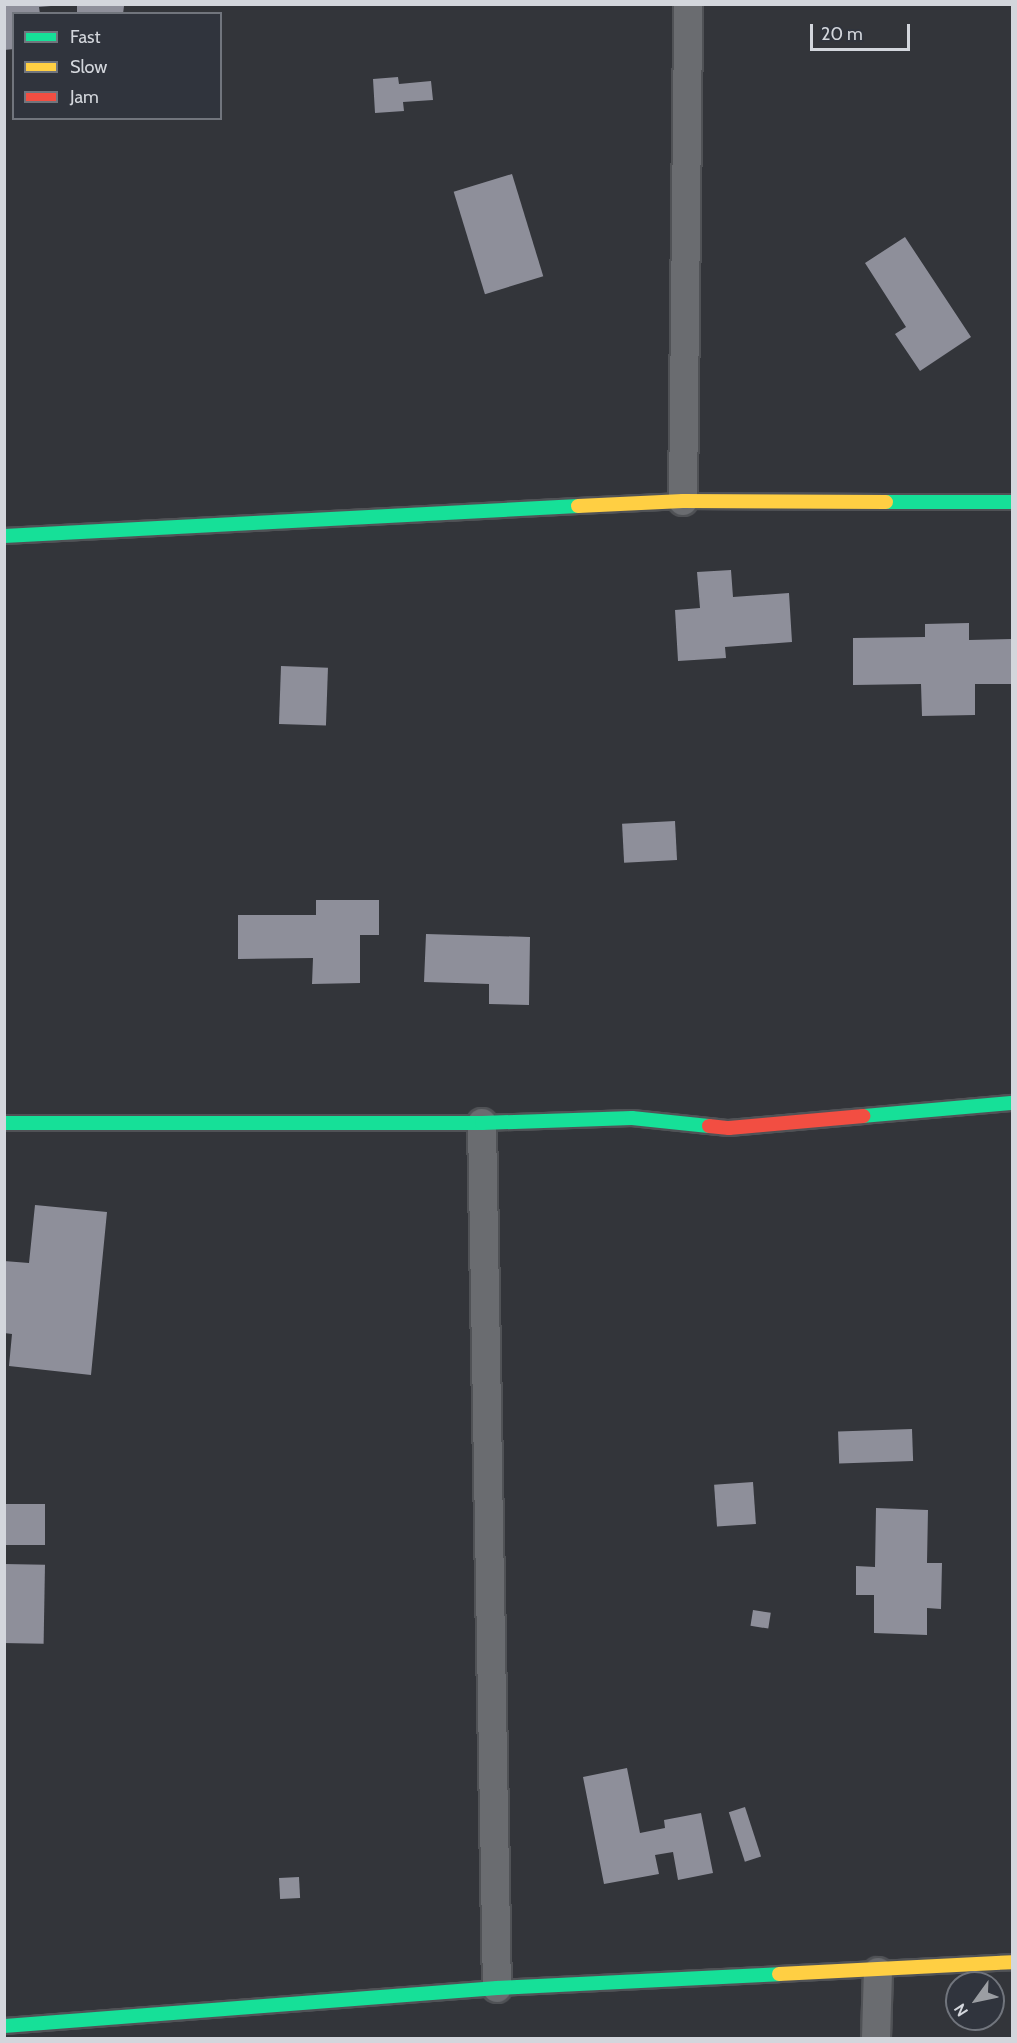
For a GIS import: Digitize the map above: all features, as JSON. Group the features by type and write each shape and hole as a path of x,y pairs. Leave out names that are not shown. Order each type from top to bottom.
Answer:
{"street":[{"path":"683,501 688,4"},
{"path":"4,536 683,501 1012,502"},
{"path":"4,1123 482,1123 632,1118 729,1128 1012,1103"},
{"path":"482,1123 497,1988"},
{"path":"4,2026 497,1988 878,1972 1012,1962"},
{"path":"876,2038 878,1972"}],"building":[{"path":"77,4 124,6 123,12 77,12"},
{"path":"4,6 51,6 39,7 40,12 12,12 12,49 4,50"},
{"path":"398,77 399,84 431,81 433,100 403,102 404,111 375,113 373,79"},
{"path":"512,174 543,276 485,294 454,192"},
{"path":"905,237 971,337 920,371 895,334 906,327 865,263"},
{"path":"731,570 733,597 789,593 792,642 725,647 726,658 678,661 675,610 700,608 697,572"},
{"path":"969,623 969,640 1012,639 1012,684 975,684 975,715 922,716 921,684 853,685 853,638 925,637 925,624"},
{"path":"281,666 328,668 326,726 279,724"},
{"path":"675,821 677,860 624,863 622,824"},
{"path":"316,900 379,900 379,935 360,935 360,983 312,984 313,958 238,959 238,915 316,915"},
{"path":"426,934 530,937 529,1005 489,1004 489,984 424,982"},
{"path":"35,1205 107,1212 91,1375 9,1366 12,1334 4,1333 4,1261 29,1263"},
{"path":"912,1429 913,1461 839,1464 838,1432"},
{"path":"753,1482 756,1524 717,1527 714,1485"},
{"path":"5,1504 45,1504 45,1545 5,1545"},
{"path":"876,1508 928,1510 927,1563 942,1563 941,1609 927,1608 927,1635 874,1633 874,1595 856,1595 856,1566 875,1567"},
{"path":"4,1564 45,1565 44,1644 4,1643"},
{"path":"753,1610 771,1613 768,1629 750,1626"},
{"path":"627,1768 640,1833 665,1828 664,1820 701,1813 713,1873 678,1880 673,1852 655,1855 659,1874 604,1884 583,1777"},
{"path":"745,1807 761,1856 745,1862 729,1812"},
{"path":"299,1877 300,1898 280,1899 279,1878"}],"traffic: fast":[{"path":"886,502 1012,502"},
{"path":"4,536 578,506"},
{"path":"863,1116 1012,1103"},
{"path":"4,1123 482,1123 632,1118 709,1126"},
{"path":"4,2026 497,1988 779,1974"}],"traffic: slow":[{"path":"578,506 683,501 886,502"},
{"path":"779,1974 1012,1962"}],"traffic: jam":[{"path":"709,1126 729,1128 863,1116"}]}
